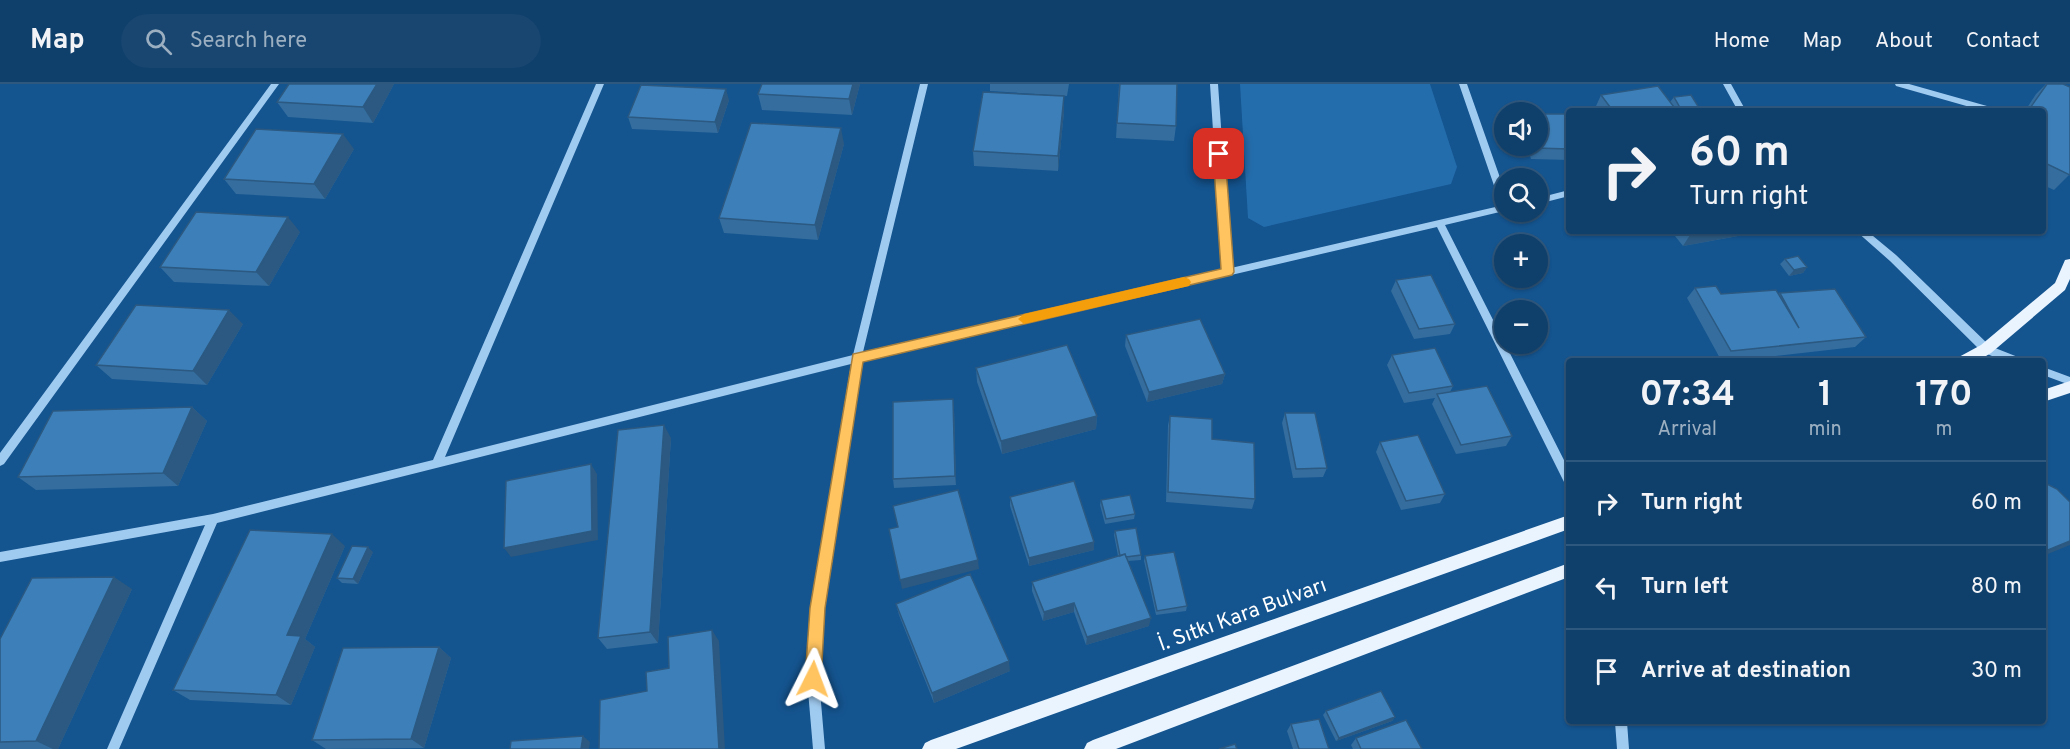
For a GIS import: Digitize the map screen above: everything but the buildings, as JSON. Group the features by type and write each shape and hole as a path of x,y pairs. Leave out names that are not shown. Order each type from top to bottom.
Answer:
{"main road":[{"path":"1969,358 1986,349 2060,286 2070,264"},
{"path":"2046,395 2070,387"},
{"name":"İ. Sıtkı Kara Bulvarı","path":"931,749 1566,523"},
{"path":"1094,749 1566,571"}],"street":[{"path":"0,461 275,84"},
{"path":"436,464 600,84"},
{"path":"819,749 813,679 817,608 857,358 924,84"},
{"path":"1214,84 1227,272"},
{"path":"1463,84 1494,172"},
{"path":"1727,84 1740,108"},
{"path":"1899,84 1984,108"},
{"path":"1548,198 1566,194"},
{"path":"0,557 213,519 857,358 1494,210"},
{"path":"1440,224 1566,475"},
{"path":"1865,234 1893,258 1986,349 2009,358"},
{"path":"2046,372 2070,381"},
{"path":"113,749 213,519"},
{"path":"1621,724 1623,749"}],"shaded area":[{"path":"1240,84 1430,84 1457,167 1451,184 1264,227 1248,218"}],"slow traffic":[{"path":"1024,319 1184,282"}],"route":[{"path":"813,679 817,608 857,358 1227,272 1219,154"}]}
